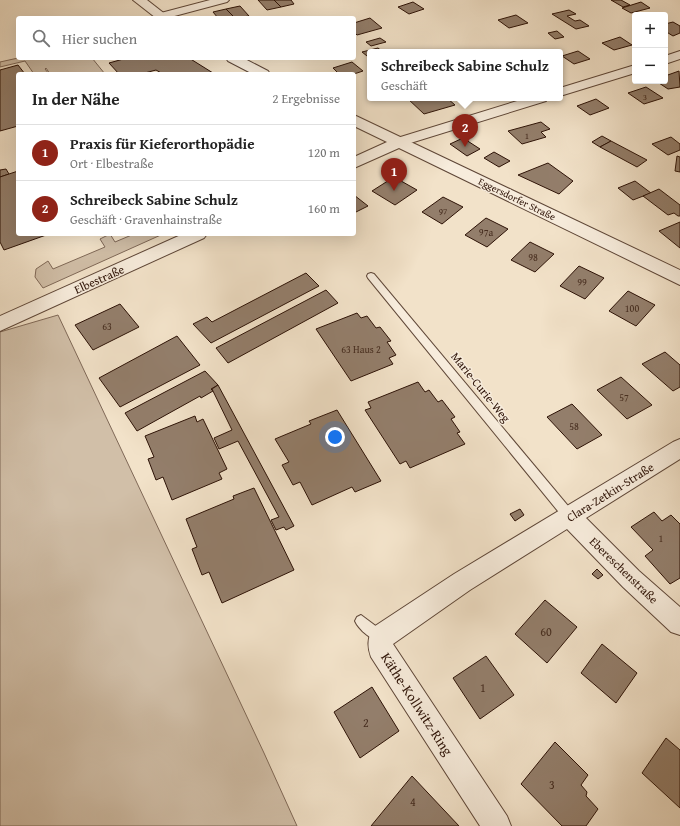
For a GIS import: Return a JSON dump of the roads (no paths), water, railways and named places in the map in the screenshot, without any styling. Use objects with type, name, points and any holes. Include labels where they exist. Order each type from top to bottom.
[{"type":"street","points":[[139,0],[162,16]]},
{"type":"street","points":[[167,16],[223,0]]},
{"type":"street","points":[[668,59],[680,55]]},
{"type":"street","points":[[237,60],[259,72]]},
{"type":"street","points":[[563,91],[632,70]]},
{"type":"street","points":[[356,162],[398,142],[531,101]]},
{"type":"street","name":"Eggersdorfer Straße","points":[[356,121],[680,278]]},
{"type":"street","name":"Elbestraße","points":[[0,324],[194,236]]},
{"type":"street","name":"Clara-Zetkin-Straße","points":[[539,534],[570,517],[680,448]]},
{"type":"street","name":"Ebereschenstraße","points":[[570,517],[631,579],[680,623]]},
{"type":"street","name":"Käthe-Kollwitz-Ring","points":[[496,826],[380,648],[381,637],[462,582],[539,534]]},
{"type":"lane","name":"Marie-Curie-Weg","points":[[371,276],[570,517]]},
{"type":"lane","points":[[361,621],[381,637]]},
{"type":"place","name":"Schreibeck Sabine Schulz","points":[[465,147]]},
{"type":"place","name":"Praxis für Kieferorthopädie","points":[[394,191]]}]
